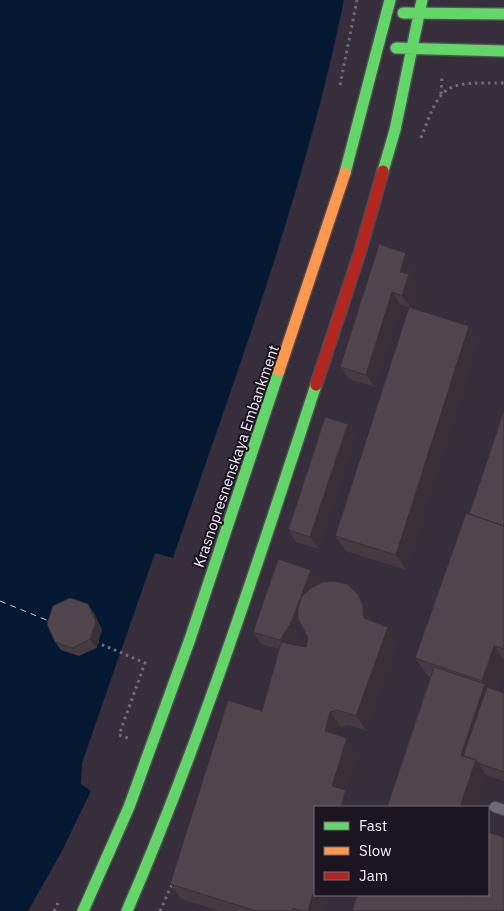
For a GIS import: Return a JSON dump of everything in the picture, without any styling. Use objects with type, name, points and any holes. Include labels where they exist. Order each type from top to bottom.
[{"type":"main road","name":"Krasnopresnenskaya Embankment","points":[[83,911],[129,807],[190,639],[328,228],[360,119],[390,0]]},
{"type":"main road","points":[[127,911],[166,821],[228,652],[360,252],[395,130],[422,0]]},
{"type":"main road","points":[[386,13],[504,14]]},
{"type":"main road","points":[[377,48],[504,51]]},
{"type":"path","points":[[339,92],[357,0]]},
{"type":"path","points":[[441,94],[442,77]]},
{"type":"path","points":[[470,83],[504,83]]},
{"type":"path","points":[[91,639],[145,663],[119,735],[131,739],[129,744]]},
{"type":"path","points":[[54,911],[62,896]]},
{"type":"water","points":[[0,0],[344,0],[310,142],[245,351],[173,558],[155,553],[82,763],[81,784],[91,791],[62,851],[28,911],[0,911]]},
{"type":"building","points":[[379,244],[406,253],[400,272],[409,274],[402,296],[392,292],[366,375],[340,367]]},
{"type":"building","points":[[409,307],[469,326],[396,555],[335,536]]},
{"type":"building","points":[[504,410],[504,526],[469,514]]},
{"type":"building","points":[[325,417],[348,424],[310,537],[288,530]]},
{"type":"building","points":[[466,513],[504,526],[504,649],[494,646],[482,681],[415,658]]},
{"type":"building","points":[[278,559],[311,570],[291,623],[280,640],[253,632]]},
{"type":"building","points":[[334,581],[347,584],[358,594],[363,605],[364,618],[388,627],[356,716],[337,710],[330,712],[325,731],[347,738],[332,786],[346,790],[341,806],[314,806],[314,890],[308,911],[293,908],[292,911],[256,911],[170,884],[228,700],[262,711],[281,642],[306,647],[308,638],[298,619],[298,608],[302,596],[311,588],[323,582]]},
{"type":"building","points":[[70,598],[88,604],[96,622],[90,639],[73,648],[55,642],[47,624],[53,606]]},
{"type":"building","points":[[434,667],[485,684],[461,755],[476,760],[460,806],[387,806]]},
{"type":"building","points":[[487,687],[504,693],[504,772],[463,756]]},
{"type":"building","points":[[489,832],[504,837],[504,911],[352,911],[357,896],[489,896]]},
{"type":"ferry route","points":[[0,601],[49,621]]},
{"type":"traffic: fast","points":[[345,173],[390,0]]},
{"type":"traffic: fast","points":[[383,171],[395,130],[422,0]]},
{"type":"traffic: fast","points":[[403,13],[504,14]]},
{"type":"traffic: fast","points":[[396,48],[504,51]]},
{"type":"traffic: fast","points":[[83,911],[129,807],[190,639],[279,371]]},
{"type":"traffic: fast","points":[[127,911],[180,782],[228,650],[316,385]]},
{"type":"traffic: slow","points":[[279,371],[345,173]]},
{"type":"traffic: jam","points":[[316,385],[360,252],[383,171]]}]
